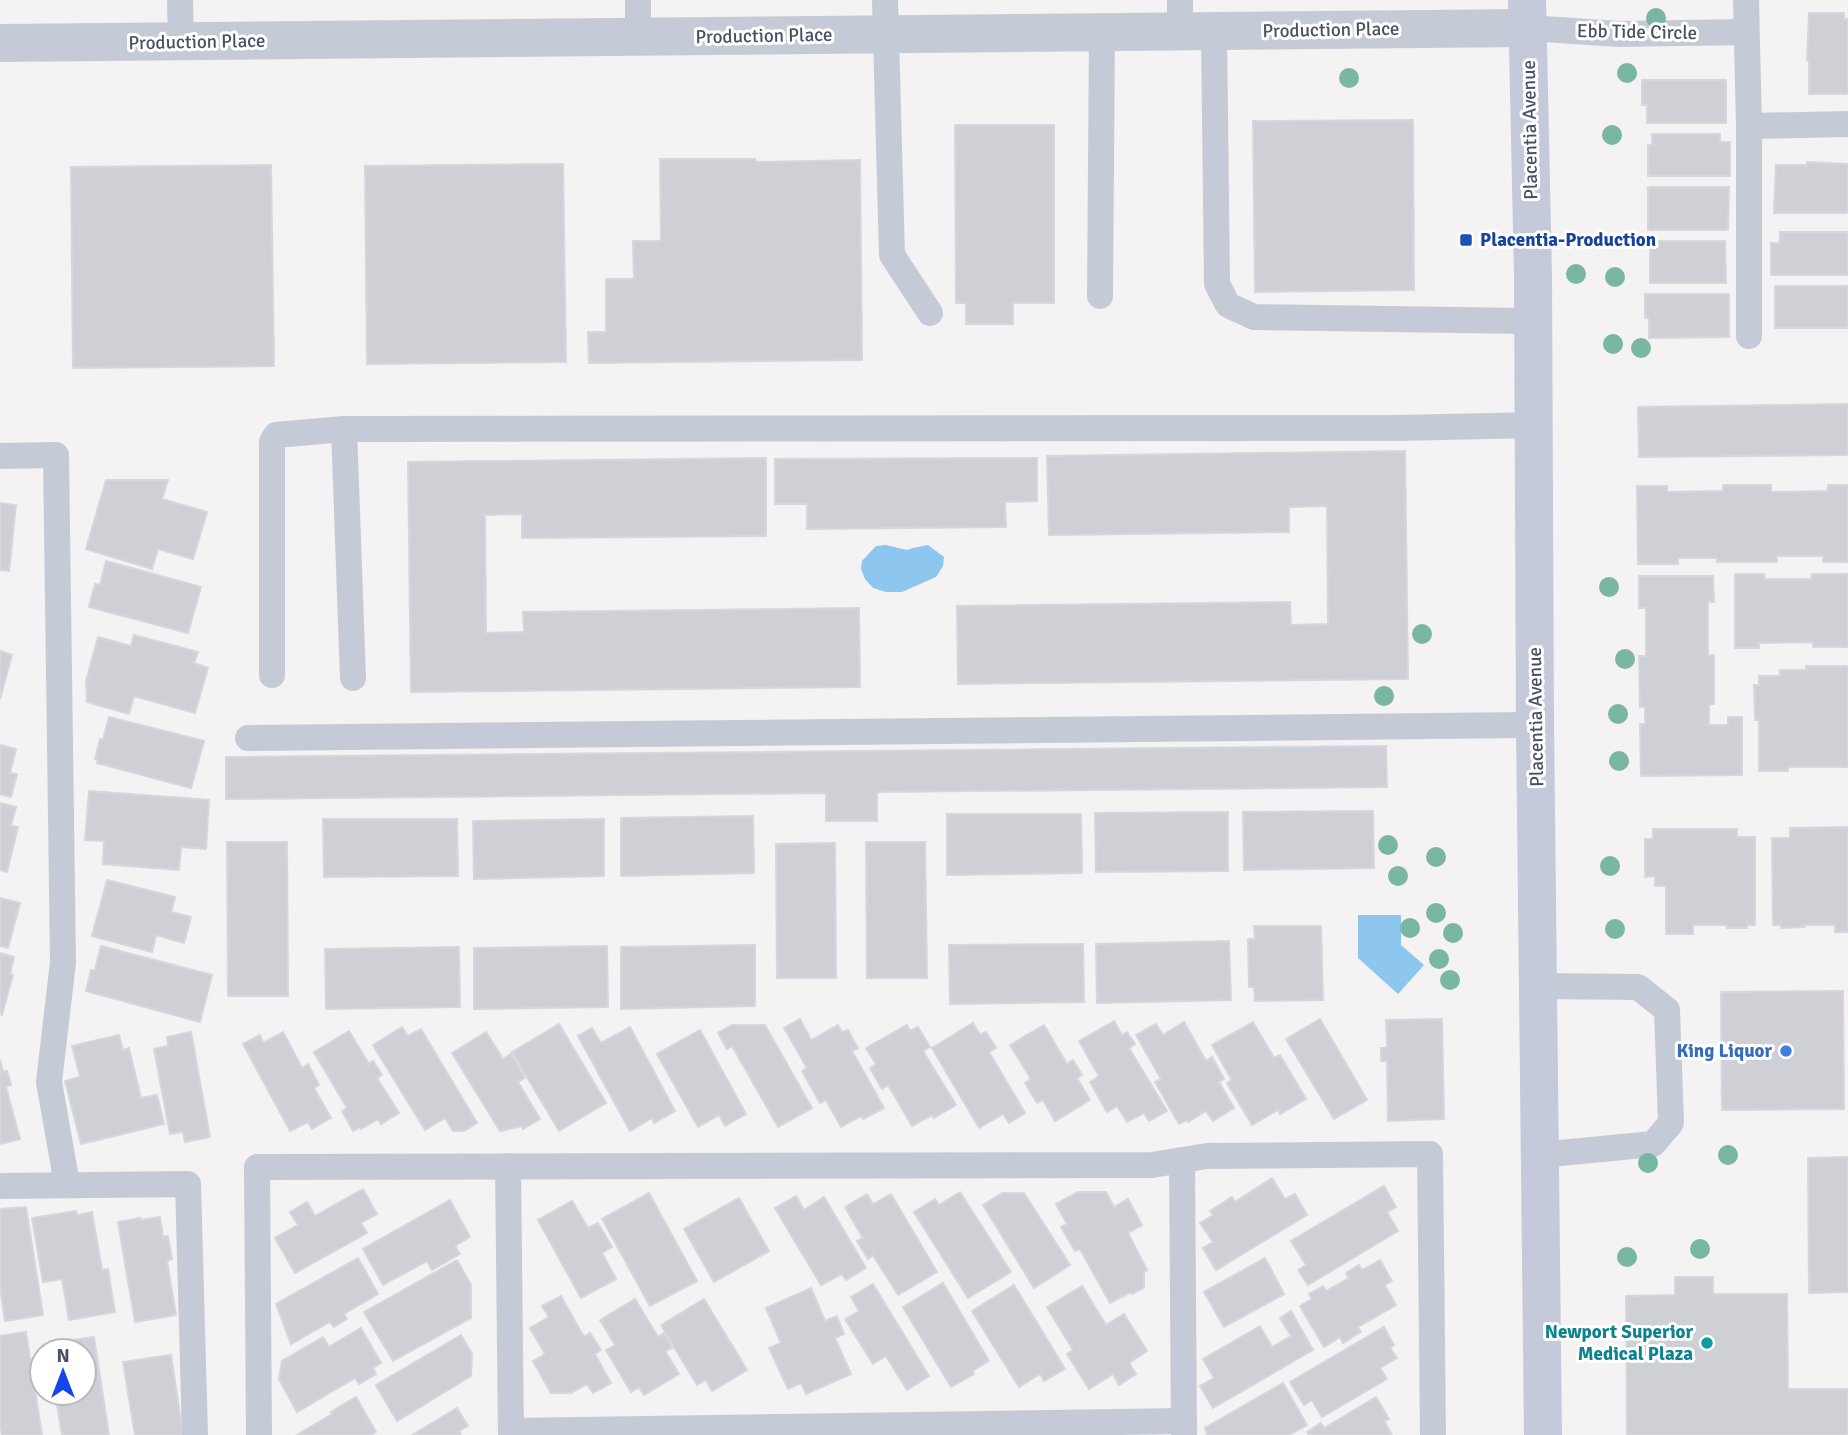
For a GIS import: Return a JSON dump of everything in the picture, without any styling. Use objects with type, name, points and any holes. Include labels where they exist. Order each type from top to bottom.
[{"type":"main road","name":"Placentia Avenue","points":[[1527,14],[1533,321],[1543,1435]]},
{"type":"street","name":"Production Place","points":[[0,43],[638,37],[885,17],[1102,32],[1191,21],[1527,14]]},
{"type":"lane","points":[[180,0],[181,42]]},
{"type":"lane","points":[[638,0],[638,37]]},
{"type":"lane","points":[[1746,0],[1749,336]]},
{"type":"lane","name":"Ebb Tide Circle","points":[[1527,14],[1619,34],[1746,32]]},
{"type":"lane","points":[[885,17],[892,255],[930,313]]},
{"type":"lane","points":[[1191,21],[1217,284],[1228,305],[1254,317],[1533,321]]},
{"type":"lane","points":[[1100,296],[1102,32]]},
{"type":"lane","points":[[1749,125],[1848,124]]},
{"type":"lane","points":[[272,676],[272,442],[276,435],[344,429],[1369,428],[1534,425]]},
{"type":"lane","points":[[344,429],[354,678]]},
{"type":"lane","points":[[0,456],[56,455],[63,962],[49,1082],[67,1184]]},
{"type":"lane","points":[[248,738],[1535,725]]},
{"type":"lane","points":[[1539,985],[1638,987],[1667,1010],[1671,1123],[1653,1144],[1540,1155]]},
{"type":"lane","points":[[259,1435],[257,1167],[1152,1165],[1207,1156],[1430,1154],[1433,1435]]},
{"type":"lane","points":[[508,1166],[511,1433],[1184,1428],[1182,1160]]},
{"type":"lane","points":[[0,1186],[188,1184],[195,1435]]},
{"type":"water","points":[[886,545],[907,550],[928,545],[944,557],[943,566],[936,577],[902,592],[886,592],[873,588],[865,579],[861,569],[862,561],[876,546]]},
{"type":"water","points":[[1358,915],[1401,915],[1401,945],[1424,965],[1398,994],[1358,958]]},
{"type":"building","points":[[1809,13],[1844,13],[1844,19],[1848,19],[1848,94],[1809,94]]},
{"type":"building","points":[[1642,80],[1726,80],[1726,123],[1647,123],[1647,105],[1642,105]]},
{"type":"building","points":[[1413,120],[1414,290],[1255,292],[1253,121]]},
{"type":"building","points":[[955,125],[1054,125],[1054,303],[1013,303],[1013,324],[966,324],[966,303],[956,303]]},
{"type":"building","points":[[1652,134],[1720,134],[1720,142],[1730,142],[1730,176],[1648,176],[1648,145],[1652,145]]},
{"type":"building","points":[[660,159],[755,159],[756,162],[860,160],[862,360],[589,363],[588,332],[606,332],[606,279],[634,279],[633,241],[661,241]]},
{"type":"building","points":[[1807,162],[1848,164],[1848,213],[1774,213],[1776,165],[1807,165]]},
{"type":"building","points":[[563,164],[566,362],[367,364],[365,166]]},
{"type":"building","points":[[271,165],[274,366],[73,368],[71,167]]},
{"type":"building","points":[[1648,187],[1729,187],[1728,230],[1648,230]]},
{"type":"building","points":[[1780,232],[1848,232],[1848,275],[1771,275],[1771,243],[1780,243]]},
{"type":"building","points":[[1650,241],[1725,241],[1726,283],[1650,283]]},
{"type":"building","points":[[1775,286],[1848,286],[1848,328],[1775,328]]},
{"type":"building","points":[[1645,294],[1729,294],[1729,337],[1649,338],[1649,318],[1645,318]]},
{"type":"building","points":[[1848,404],[1848,455],[1639,457],[1638,407]]},
{"type":"building","points":[[1405,451],[1408,679],[958,684],[957,606],[1290,602],[1291,625],[1328,624],[1327,506],[1289,507],[1289,532],[1049,535],[1047,456]]},
{"type":"building","points":[[766,458],[766,536],[522,538],[522,514],[485,515],[486,633],[524,632],[523,612],[859,608],[860,687],[411,692],[408,462]]},
{"type":"building","points":[[1037,458],[1037,501],[1005,502],[1006,527],[807,529],[807,504],[775,504],[775,459]]},
{"type":"building","points":[[106,480],[168,480],[162,499],[207,512],[193,559],[158,549],[152,569],[86,549]]},
{"type":"building","points":[[1723,485],[1771,485],[1771,492],[1828,491],[1828,485],[1848,485],[1848,562],[1823,562],[1823,556],[1777,556],[1777,562],[1717,562],[1717,558],[1678,558],[1678,564],[1638,564],[1637,486],[1667,486],[1667,492],[1723,491]]},
{"type":"building","points":[[0,503],[16,505],[9,571],[0,570]]},
{"type":"building","points":[[106,561],[201,587],[188,633],[89,607],[95,584],[100,585]]},
{"type":"building","points":[[1735,574],[1764,574],[1764,579],[1812,579],[1812,574],[1848,574],[1848,647],[1813,647],[1813,642],[1759,643],[1759,648],[1735,648]]},
{"type":"building","points":[[1639,576],[1713,576],[1714,602],[1708,602],[1708,655],[1714,655],[1714,704],[1709,704],[1709,725],[1728,725],[1728,717],[1742,717],[1742,775],[1641,776],[1640,724],[1645,724],[1645,707],[1640,707],[1639,656],[1646,656],[1646,608],[1639,608]]},
{"type":"building","points":[[134,635],[198,652],[194,663],[208,668],[195,713],[134,696],[129,714],[87,702],[86,681],[98,637],[131,646]]},
{"type":"building","points":[[0,651],[12,655],[0,699]]},
{"type":"building","points":[[1806,666],[1848,666],[1848,767],[1788,767],[1788,771],[1759,771],[1759,720],[1755,720],[1754,685],[1759,685],[1759,676],[1780,676],[1780,670],[1806,670]]},
{"type":"building","points":[[109,717],[204,741],[191,788],[97,763],[98,760],[95,759],[100,739],[103,740]]},
{"type":"building","points":[[0,745],[16,749],[10,773],[17,774],[11,797],[0,794]]},
{"type":"building","points":[[1386,746],[1387,787],[877,792],[877,821],[826,821],[826,793],[226,799],[226,757]]},
{"type":"building","points":[[89,791],[209,800],[206,849],[181,847],[179,870],[103,864],[104,841],[85,840]]},
{"type":"building","points":[[0,803],[16,807],[11,826],[18,827],[7,872],[0,870]]},
{"type":"building","points":[[1373,811],[1374,868],[1244,870],[1243,812]]},
{"type":"building","points":[[1228,812],[1228,871],[1096,872],[1095,813]]},
{"type":"building","points":[[947,814],[1081,814],[1082,873],[947,875]]},
{"type":"building","points":[[753,816],[754,873],[621,876],[621,818]]},
{"type":"building","points":[[323,819],[457,819],[458,876],[324,877]]},
{"type":"building","points":[[604,819],[604,876],[474,879],[473,821]]},
{"type":"building","points":[[1848,827],[1848,932],[1835,932],[1835,925],[1781,928],[1781,925],[1773,925],[1772,838],[1790,838],[1790,828]]},
{"type":"building","points":[[1653,829],[1737,829],[1737,837],[1755,837],[1755,925],[1747,925],[1747,928],[1727,928],[1727,925],[1693,925],[1693,934],[1666,934],[1666,886],[1655,886],[1655,876],[1645,877],[1645,839],[1653,839]]},
{"type":"building","points":[[227,842],[287,842],[288,996],[228,996]]},
{"type":"building","points":[[866,842],[925,842],[927,978],[867,978]]},
{"type":"building","points":[[835,843],[836,978],[777,978],[776,844]]},
{"type":"building","points":[[107,880],[175,897],[171,912],[191,917],[184,943],[156,935],[152,952],[92,936]]},
{"type":"building","points":[[0,898],[20,903],[8,948],[0,946]]},
{"type":"building","points":[[1254,926],[1321,926],[1323,1000],[1255,1001],[1254,987],[1249,987],[1248,939],[1255,939]]},
{"type":"building","points":[[1229,941],[1231,1000],[1097,1003],[1096,944]]},
{"type":"building","points":[[1083,944],[1084,1002],[950,1004],[949,945]]},
{"type":"building","points":[[755,945],[755,1006],[621,1009],[621,947]]},
{"type":"building","points":[[101,946],[212,975],[200,1022],[86,991]]},
{"type":"building","points":[[607,946],[608,1007],[474,1009],[474,948]]},
{"type":"building","points":[[459,947],[460,1007],[326,1009],[325,949]]},
{"type":"building","points":[[0,953],[14,957],[10,974],[13,975],[2,1015],[0,1014]]},
{"type":"building","points":[[1843,991],[1844,1109],[1722,1110],[1721,992]]},
{"type":"building","points":[[800,1019],[811,1040],[838,1025],[842,1032],[848,1030],[858,1048],[852,1051],[884,1108],[841,1127],[826,1100],[820,1103],[802,1071],[807,1068],[784,1028]]},
{"type":"building","points":[[1320,1019],[1367,1100],[1334,1119],[1286,1039]]},
{"type":"building","points":[[1442,1019],[1444,1119],[1388,1121],[1387,1061],[1381,1061],[1381,1048],[1387,1048],[1386,1020]]},
{"type":"building","points":[[1114,1021],[1122,1035],[1127,1032],[1135,1044],[1129,1048],[1167,1111],[1149,1121],[1144,1113],[1127,1122],[1117,1106],[1107,1112],[1090,1082],[1099,1076],[1079,1041]]},
{"type":"building","points":[[1184,1022],[1206,1061],[1212,1057],[1224,1079],[1219,1082],[1234,1108],[1213,1121],[1206,1111],[1188,1122],[1187,1120],[1179,1124],[1155,1082],[1161,1079],[1136,1035],[1156,1024],[1163,1035]]},
{"type":"building","points":[[1253,1022],[1274,1058],[1280,1055],[1306,1099],[1280,1114],[1278,1110],[1252,1125],[1227,1083],[1232,1080],[1212,1045]]},
{"type":"building","points":[[973,1023],[980,1035],[986,1032],[996,1048],[989,1052],[1025,1113],[1009,1123],[1003,1114],[979,1128],[932,1048]]},
{"type":"building","points":[[559,1024],[606,1103],[559,1131],[512,1052]]},
{"type":"building","points":[[732,1025],[765,1025],[812,1108],[778,1127],[732,1046],[727,1049],[718,1033]]},
{"type":"building","points":[[907,1025],[910,1031],[918,1027],[930,1047],[923,1051],[956,1105],[934,1118],[932,1115],[912,1126],[888,1085],[882,1089],[870,1068],[876,1064],[866,1048]]},
{"type":"building","points":[[1044,1025],[1067,1064],[1073,1060],[1082,1075],[1077,1078],[1090,1100],[1055,1121],[1043,1100],[1037,1103],[1025,1083],[1031,1079],[1010,1045]]},
{"type":"building","points":[[402,1027],[408,1036],[421,1029],[477,1123],[464,1131],[453,1131],[445,1118],[425,1130],[373,1045]]},
{"type":"building","points":[[630,1027],[675,1111],[654,1123],[652,1118],[630,1131],[578,1036],[592,1028],[601,1043]]},
{"type":"building","points":[[700,1030],[746,1114],[725,1126],[719,1115],[698,1127],[657,1054]]},
{"type":"building","points":[[349,1031],[369,1064],[373,1061],[382,1075],[377,1078],[399,1113],[381,1124],[378,1119],[353,1131],[342,1111],[347,1108],[314,1052]]},
{"type":"building","points":[[191,1032],[210,1137],[185,1142],[183,1132],[170,1134],[154,1049],[168,1046],[167,1037]]},
{"type":"building","points":[[283,1032],[302,1068],[308,1064],[319,1085],[314,1088],[331,1118],[312,1129],[308,1122],[290,1131],[243,1044],[260,1035],[263,1043]]},
{"type":"building","points":[[486,1032],[503,1059],[511,1054],[525,1078],[518,1082],[540,1119],[523,1129],[522,1126],[500,1131],[452,1053]]},
{"type":"building","points":[[119,1035],[123,1050],[129,1048],[141,1098],[157,1095],[164,1124],[81,1144],[65,1081],[80,1077],[72,1046]]},
{"type":"building","points":[[0,1060],[11,1085],[6,1087],[20,1139],[0,1144]]},
{"type":"building","points":[[1848,1157],[1848,1292],[1809,1293],[1808,1158]]},
{"type":"building","points":[[1272,1178],[1285,1199],[1295,1194],[1307,1215],[1216,1270],[1203,1248],[1213,1242],[1200,1223],[1213,1215],[1210,1211],[1232,1197],[1235,1202]]},
{"type":"building","points":[[1384,1186],[1396,1207],[1387,1212],[1398,1231],[1308,1285],[1298,1270],[1306,1265],[1291,1241]]},
{"type":"building","points":[[363,1189],[377,1214],[361,1223],[367,1233],[295,1273],[275,1238],[298,1225],[290,1212],[307,1202],[315,1216]]},
{"type":"building","points":[[960,1192],[1011,1272],[968,1298],[914,1212],[935,1199],[939,1205]]},
{"type":"building","points":[[1078,1192],[1106,1192],[1114,1207],[1128,1199],[1142,1225],[1128,1233],[1147,1270],[1144,1272],[1144,1288],[1110,1303],[1080,1249],[1075,1251],[1061,1227],[1067,1224],[1056,1204]]},
{"type":"building","points":[[649,1193],[697,1281],[650,1306],[602,1219]]},
{"type":"building","points":[[1002,1193],[1024,1193],[1070,1265],[1034,1288],[983,1205]]},
{"type":"building","points":[[867,1194],[873,1204],[891,1194],[937,1272],[898,1295],[873,1255],[868,1259],[857,1241],[863,1238],[845,1207]]},
{"type":"building","points":[[796,1196],[804,1210],[824,1197],[866,1268],[846,1280],[842,1274],[821,1285],[775,1208]]},
{"type":"building","points":[[739,1198],[769,1251],[714,1282],[684,1229]]},
{"type":"building","points":[[450,1200],[470,1237],[455,1246],[460,1254],[432,1270],[427,1261],[383,1285],[363,1249]]},
{"type":"building","points":[[572,1201],[588,1228],[598,1223],[612,1247],[602,1253],[616,1279],[581,1298],[538,1220]]},
{"type":"building","points":[[26,1207],[43,1315],[5,1321],[0,1287],[0,1209]]},
{"type":"building","points":[[76,1211],[77,1215],[92,1212],[102,1270],[108,1269],[115,1312],[69,1320],[62,1279],[43,1282],[32,1218]]},
{"type":"building","points":[[160,1217],[163,1237],[168,1236],[172,1259],[167,1261],[176,1315],[135,1322],[118,1222]]},
{"type":"building","points":[[358,1258],[378,1294],[344,1314],[347,1319],[334,1327],[330,1322],[291,1344],[276,1304]]},
{"type":"building","points":[[1265,1258],[1284,1294],[1224,1327],[1204,1292]]},
{"type":"building","points":[[457,1260],[471,1285],[471,1318],[393,1361],[364,1312]]},
{"type":"building","points":[[1380,1260],[1392,1281],[1385,1285],[1396,1305],[1358,1327],[1361,1332],[1343,1343],[1340,1337],[1324,1347],[1300,1306],[1312,1299],[1309,1294],[1323,1286],[1326,1291],[1349,1278],[1346,1273],[1359,1265],[1362,1270]]},
{"type":"building","name":"Newport Superior Medical Plaza","points":[[1675,1277],[1713,1277],[1713,1294],[1787,1294],[1788,1389],[1848,1389],[1848,1435],[1627,1435],[1626,1296],[1675,1295]]},
{"type":"building","points":[[943,1283],[989,1361],[972,1371],[974,1374],[951,1387],[903,1307]]},
{"type":"building","points":[[873,1284],[929,1376],[907,1390],[886,1356],[873,1364],[845,1319],[859,1311],[851,1297]]},
{"type":"building","points":[[1014,1285],[1065,1369],[1044,1381],[1040,1374],[1019,1387],[972,1311]]},
{"type":"building","points":[[1082,1286],[1106,1325],[1124,1314],[1147,1351],[1129,1363],[1136,1374],[1119,1385],[1113,1374],[1089,1389],[1067,1354],[1073,1350],[1047,1307]]},
{"type":"building","points":[[811,1288],[825,1321],[837,1316],[844,1334],[835,1338],[851,1374],[806,1394],[801,1383],[788,1389],[769,1348],[781,1343],[766,1308]]},
{"type":"building","points":[[561,1296],[584,1337],[590,1333],[601,1350],[595,1354],[611,1383],[593,1393],[587,1384],[571,1393],[551,1393],[533,1361],[545,1354],[530,1328],[549,1317],[542,1306]]},
{"type":"building","points":[[635,1299],[658,1337],[664,1333],[672,1348],[665,1351],[679,1374],[644,1395],[639,1387],[631,1392],[606,1350],[615,1345],[600,1320]]},
{"type":"building","points":[[704,1299],[747,1370],[712,1391],[706,1380],[697,1385],[661,1325]]},
{"type":"building","points":[[1291,1311],[1313,1350],[1213,1408],[1200,1386],[1214,1378],[1203,1359],[1260,1326],[1272,1347],[1291,1336],[1280,1318]]},
{"type":"building","points":[[1384,1327],[1394,1345],[1390,1348],[1397,1358],[1380,1368],[1387,1379],[1322,1417],[1312,1400],[1304,1405],[1290,1382]]},
{"type":"building","points":[[361,1328],[381,1363],[373,1368],[376,1374],[359,1384],[355,1378],[297,1412],[279,1379],[282,1361],[323,1337],[329,1347]]},
{"type":"building","points":[[26,1332],[28,1407],[38,1407],[42,1435],[2,1435],[0,1336]]},
{"type":"building","points":[[461,1335],[472,1354],[471,1376],[397,1421],[376,1385]]},
{"type":"building","points":[[171,1355],[183,1435],[135,1435],[123,1362]]},
{"type":"building","points":[[98,1363],[109,1435],[62,1435],[57,1407],[98,1407]]},
{"type":"building","points":[[1283,1383],[1307,1425],[1289,1435],[1207,1435],[1205,1428]]},
{"type":"building","points":[[356,1397],[376,1432],[371,1435],[297,1435],[332,1414],[331,1412]]},
{"type":"building","points":[[1376,1397],[1389,1419],[1384,1421],[1392,1435],[1309,1435],[1307,1432],[1321,1423],[1324,1428]]},
{"type":"building","points":[[457,1408],[468,1426],[459,1431],[461,1435],[412,1435]]},
{"type":"place","name":"Placentia-Production","points":[[1466,240]]},
{"type":"place","name":"King Liquor","points":[[1786,1051]]},
{"type":"place","name":"Newport Superior Medical Plaza","points":[[1707,1343]]}]
